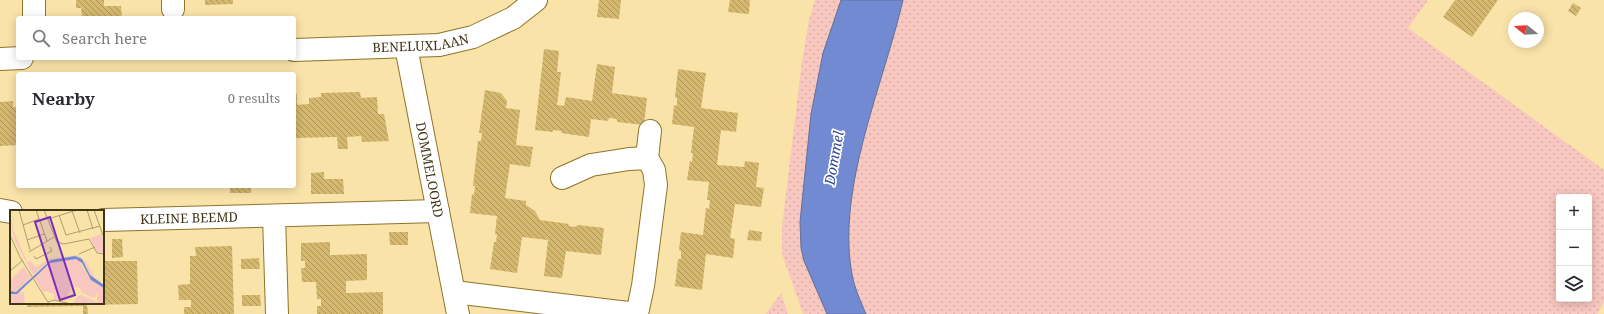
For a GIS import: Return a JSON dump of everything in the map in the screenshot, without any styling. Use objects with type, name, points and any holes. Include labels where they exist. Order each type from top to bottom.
[{"type":"street","points":[[34,0],[34,16]]},
{"type":"street","name":"BENELUXLAAN","points":[[296,50],[439,45],[473,37],[513,18],[536,0]]},
{"type":"street","name":"DOMMELOORD","points":[[406,47],[458,314]]},
{"type":"street","points":[[0,58],[16,58]]},
{"type":"street","points":[[454,292],[637,314],[643,286],[656,185],[654,170],[647,158],[650,131]]},
{"type":"street","points":[[562,178],[592,165],[629,159],[647,158]]},
{"type":"street","points":[[0,210],[10,212]]},
{"type":"street","name":"KLEINE BEEMD","points":[[104,220],[438,211]]},
{"type":"street","points":[[274,216],[277,314]]},
{"type":"shaded area","points":[[815,0],[841,0],[823,53],[804,261],[827,314],[803,314],[782,254],[782,226],[802,62],[809,20]]},
{"type":"shaded area","points":[[903,0],[1428,0],[1408,28],[1604,170],[1604,302],[1597,314],[866,314],[854,284],[849,241],[851,207],[856,172],[874,101]]},
{"type":"shaded area","points":[[781,293],[788,314],[766,314]]},
{"type":"water","name":"Dommel","points":[[841,0],[903,0],[864,136],[856,172],[851,207],[849,241],[852,274],[866,314],[827,314],[804,261],[801,248],[800,222],[811,114],[823,53]]},
{"type":"building","points":[[76,0],[104,0],[104,6],[121,6],[122,16],[82,16],[81,8],[76,8]]},
{"type":"building","points":[[205,0],[233,0],[233,4],[205,5]]},
{"type":"building","points":[[599,0],[621,0],[619,19],[597,17]]},
{"type":"building","points":[[730,0],[750,0],[749,14],[728,12]]},
{"type":"building","points":[[1455,0],[1498,0],[1472,37],[1443,17]]},
{"type":"building","points":[[1573,3],[1581,8],[1576,16],[1568,11]]},
{"type":"building","points":[[544,49],[559,51],[557,72],[561,72],[557,105],[564,106],[566,97],[592,101],[597,64],[615,67],[612,93],[647,98],[644,125],[617,122],[617,119],[609,118],[608,121],[591,119],[589,137],[561,133],[562,131],[553,130],[553,132],[535,130]]},
{"type":"building","points":[[678,69],[706,73],[701,108],[738,113],[736,132],[721,130],[717,165],[744,167],[745,161],[759,163],[756,187],[764,188],[761,207],[735,204],[730,238],[735,239],[733,258],[706,254],[702,290],[675,286],[678,259],[681,259],[681,251],[679,250],[681,232],[703,235],[706,208],[709,209],[710,200],[707,200],[709,182],[687,180],[690,161],[692,162],[693,153],[691,153],[694,127],[672,124],[674,105],[677,106],[677,98],[675,97]]},
{"type":"building","points":[[485,90],[501,93],[507,101],[506,108],[520,110],[516,145],[533,147],[530,167],[510,164],[505,198],[526,201],[526,205],[535,211],[540,220],[569,224],[568,226],[576,227],[577,225],[604,228],[601,255],[566,251],[562,278],[544,276],[548,240],[522,237],[517,273],[490,269],[494,242],[496,242],[497,234],[495,234],[497,216],[470,213],[472,194],[474,195],[475,186],[473,186],[478,141],[481,141],[482,133],[479,133]]},
{"type":"building","points":[[360,92],[361,98],[377,97],[378,114],[384,114],[389,141],[362,142],[361,136],[347,137],[348,149],[338,149],[337,137],[296,138],[296,94],[297,105],[309,104],[309,98],[321,97],[321,93]]},
{"type":"building","points":[[13,101],[13,107],[16,107],[16,145],[0,146],[0,102]]},
{"type":"building","points":[[324,172],[324,179],[343,179],[344,194],[311,194],[311,173]]},
{"type":"building","points":[[230,188],[251,188],[251,193],[230,193]]},
{"type":"building","points":[[749,230],[762,232],[761,241],[747,240]]},
{"type":"building","points":[[389,232],[408,232],[408,245],[390,245]]},
{"type":"building","points":[[112,239],[122,239],[123,257],[112,258]]},
{"type":"building","points":[[330,242],[330,255],[367,254],[367,280],[346,281],[346,293],[383,292],[383,314],[317,314],[317,306],[321,306],[321,299],[317,299],[316,282],[302,282],[301,268],[305,268],[305,261],[301,261],[301,243]]},
{"type":"building","points":[[232,246],[234,314],[184,314],[184,307],[191,307],[191,300],[179,300],[178,285],[190,284],[190,256],[196,256],[195,247]]},
{"type":"building","points":[[259,258],[260,269],[241,269],[241,259]]},
{"type":"building","points":[[104,261],[137,261],[138,304],[87,305],[88,314],[83,314],[83,306],[27,307],[27,304],[104,304]]},
{"type":"building","points":[[242,295],[260,295],[261,306],[242,306]]}]
